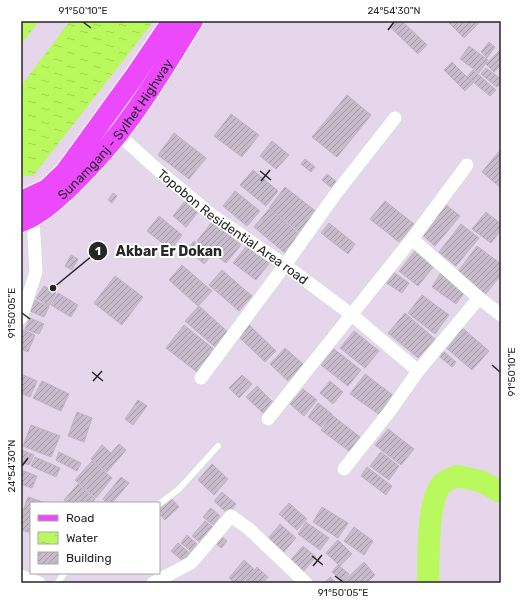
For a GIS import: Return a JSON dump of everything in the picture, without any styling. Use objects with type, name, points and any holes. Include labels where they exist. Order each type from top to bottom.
[{"type":"main road","name":"Sunamganj - Sylhet Highway","points":[[21,201],[47,189],[65,172],[134,77],[172,21]]},
{"type":"main road","name":"Sunamganj - Sylhet Highway","points":[[27,220],[57,199],[84,174],[118,134],[129,120],[193,21]]},
{"type":"street","points":[[201,378],[337,192],[395,118]]},
{"type":"street","name":"Topobon Residential Area road","points":[[118,134],[159,171],[212,215],[285,265],[352,315],[418,371]]},
{"type":"street","points":[[268,419],[412,239],[467,165]]},
{"type":"street","points":[[21,318],[36,272],[27,220]]},
{"type":"street","points":[[412,239],[479,298],[501,315]]},
{"type":"street","points":[[344,469],[390,411],[418,371],[479,298]]},
{"type":"street","points":[[153,583],[191,563],[232,516],[249,529],[306,583]]},
{"type":"street","points":[[21,576],[38,583]]},
{"type":"lane","points":[[160,503],[178,489],[218,446]]},
{"type":"lane","points":[[57,583],[64,574]]},
{"type":"water","points":[[21,21],[39,21],[21,45]]},
{"type":"water","points":[[70,21],[154,21],[33,176],[21,175],[21,86]]},
{"type":"building","points":[[396,21],[402,21],[427,45],[418,54],[390,27]]},
{"type":"building","points":[[451,21],[481,21],[464,38],[449,23]]},
{"type":"building","points":[[489,42],[495,47],[487,58],[481,52]]},
{"type":"building","points":[[469,46],[488,60],[479,73],[460,59]]},
{"type":"building","points":[[501,49],[501,65],[494,72],[486,64]]},
{"type":"building","points":[[452,62],[473,83],[465,91],[444,70]]},
{"type":"building","points":[[486,68],[501,79],[501,82],[497,87],[481,74]]},
{"type":"building","points":[[473,70],[496,90],[490,96],[467,77]]},
{"type":"building","points":[[347,95],[371,115],[337,157],[312,137]]},
{"type":"building","points":[[231,114],[259,135],[242,157],[214,136]]},
{"type":"building","points":[[174,133],[206,158],[189,179],[158,155]]},
{"type":"building","points":[[272,141],[289,155],[276,169],[260,156]]},
{"type":"building","points":[[501,149],[501,188],[482,172]]},
{"type":"building","points":[[305,159],[315,167],[311,172],[301,164]]},
{"type":"building","points":[[253,170],[278,191],[266,206],[240,185]]},
{"type":"building","points":[[327,174],[337,182],[332,188],[322,180]]},
{"type":"building","points":[[285,187],[318,213],[301,233],[269,208]]},
{"type":"building","points":[[235,191],[260,211],[247,226],[223,206]]},
{"type":"building","points":[[113,193],[117,196],[112,203],[108,200]]},
{"type":"building","points":[[185,201],[198,212],[186,227],[173,216]]},
{"type":"building","points":[[385,201],[414,224],[399,242],[370,219]]},
{"type":"building","points":[[445,204],[460,216],[435,246],[421,234]]},
{"type":"building","points":[[269,209],[301,235],[286,254],[254,227]]},
{"type":"building","points":[[486,212],[501,224],[501,230],[491,243],[472,229]]},
{"type":"building","points":[[159,216],[182,235],[171,250],[147,231]]},
{"type":"building","points":[[212,222],[241,245],[226,263],[197,241]]},
{"type":"building","points":[[329,223],[355,244],[348,254],[321,233]]},
{"type":"building","points":[[461,224],[479,238],[456,266],[439,252]]},
{"type":"building","points":[[194,241],[211,256],[204,264],[187,249]]},
{"type":"building","points":[[248,244],[271,261],[256,280],[233,263]]},
{"type":"building","points":[[477,246],[501,264],[501,275],[484,296],[456,274]]},
{"type":"building","points":[[415,251],[434,266],[418,286],[399,271]]},
{"type":"building","points":[[71,255],[78,259],[72,270],[65,266]]},
{"type":"building","points":[[182,265],[212,291],[198,306],[169,280]]},
{"type":"building","points":[[222,270],[252,296],[239,311],[209,285]]},
{"type":"building","points":[[392,271],[409,283],[402,293],[385,282]]},
{"type":"building","points":[[442,271],[467,289],[456,304],[432,287]]},
{"type":"building","points":[[115,276],[143,297],[122,325],[94,303]]},
{"type":"building","points":[[44,286],[56,293],[49,306],[36,298]]},
{"type":"building","points":[[58,293],[78,305],[71,317],[51,305]]},
{"type":"building","points":[[422,295],[449,315],[435,334],[408,313]]},
{"type":"building","points":[[35,300],[49,307],[44,317],[30,311]]},
{"type":"building","points":[[199,306],[228,332],[215,347],[185,321]]},
{"type":"building","points":[[405,313],[435,339],[418,358],[388,333]]},
{"type":"building","points":[[30,318],[44,324],[39,334],[25,329]]},
{"type":"building","points":[[248,324],[276,351],[265,362],[237,335]]},
{"type":"building","points":[[184,325],[215,350],[197,372],[166,348]]},
{"type":"building","points":[[460,326],[489,351],[472,370],[443,345]]},
{"type":"building","points":[[24,330],[35,335],[28,352],[21,349],[21,336]]},
{"type":"building","points":[[354,331],[379,351],[365,368],[340,348]]},
{"type":"building","points":[[285,348],[303,364],[288,381],[270,364]]},
{"type":"building","points":[[334,349],[361,370],[348,386],[321,365]]},
{"type":"building","points":[[443,351],[456,362],[452,367],[439,356]]},
{"type":"building","points":[[21,374],[37,381],[30,397],[21,393]]},
{"type":"building","points":[[365,374],[394,396],[380,415],[350,394]]},
{"type":"building","points":[[242,375],[252,384],[239,398],[229,388]]},
{"type":"building","points":[[42,381],[69,394],[61,411],[33,398]]},
{"type":"building","points":[[330,381],[343,392],[333,404],[320,393]]},
{"type":"building","points":[[257,386],[273,402],[263,413],[246,397]]},
{"type":"building","points":[[303,389],[317,400],[304,416],[290,404]]},
{"type":"building","points":[[138,400],[147,406],[133,425],[125,419]]},
{"type":"building","points":[[318,403],[332,414],[321,427],[308,417]]},
{"type":"building","points":[[77,412],[92,418],[84,442],[68,436]]},
{"type":"building","points":[[332,415],[360,437],[349,451],[321,430]]},
{"type":"building","points":[[31,425],[60,436],[51,457],[23,446]]},
{"type":"building","points":[[388,429],[414,449],[401,465],[375,445]]},
{"type":"building","points":[[119,444],[126,450],[107,472],[91,459],[102,445],[111,453]]},
{"type":"building","points":[[21,450],[34,455],[29,465],[21,462]]},
{"type":"building","points":[[59,452],[81,463],[77,471],[56,460]]},
{"type":"building","points":[[381,452],[399,466],[389,480],[370,466]]},
{"type":"building","points":[[35,457],[60,468],[56,477],[31,466]]},
{"type":"building","points":[[92,461],[112,478],[96,498],[75,480]]},
{"type":"building","points":[[212,464],[228,479],[214,495],[198,480]]},
{"type":"building","points":[[367,467],[392,486],[386,495],[361,476]]},
{"type":"building","points":[[21,470],[37,476],[32,488],[21,484]]},
{"type":"building","points":[[121,477],[129,483],[113,502],[106,502],[103,499]]},
{"type":"building","points":[[78,484],[95,499],[93,502],[67,502],[64,500]]},
{"type":"building","points":[[222,492],[236,504],[228,514],[214,501]]},
{"type":"building","points":[[28,497],[43,502],[30,502],[30,533],[21,530],[21,517]]},
{"type":"building","points":[[171,498],[179,507],[165,520],[160,514],[160,507]]},
{"type":"building","points":[[289,503],[307,519],[297,530],[279,514]]},
{"type":"building","points":[[322,507],[348,523],[338,538],[313,522]]},
{"type":"building","points":[[211,508],[220,516],[213,525],[203,517]]},
{"type":"building","points":[[205,521],[214,528],[201,543],[192,536]]},
{"type":"building","points":[[306,522],[329,538],[320,550],[298,534]]},
{"type":"building","points":[[280,524],[296,538],[282,554],[266,541]]},
{"type":"building","points":[[354,527],[373,541],[364,555],[344,541]]},
{"type":"building","points":[[217,533],[227,541],[221,548],[212,540]]},
{"type":"building","points":[[187,535],[198,545],[192,552],[181,543]]},
{"type":"building","points":[[338,540],[352,554],[340,566],[326,553]]},
{"type":"building","points":[[178,543],[193,556],[186,564],[171,551]]},
{"type":"building","points":[[303,546],[316,557],[302,573],[289,562]]},
{"type":"building","points":[[244,560],[254,569],[242,583],[235,583],[229,578]]},
{"type":"building","points":[[364,562],[375,575],[367,583],[343,582]]},
{"type":"building","points":[[338,565],[349,574],[343,581],[332,572]]},
{"type":"building","points":[[257,567],[268,577],[263,583],[250,583],[246,580]]},
{"type":"building","points":[[330,577],[337,583],[324,583]]},
{"type":"waterway","points":[[428,583],[431,515],[438,491],[443,483],[457,476],[480,481],[501,492]]},
{"type":"place","name":"Akbar Er Dokan","points":[[53,288]]}]
